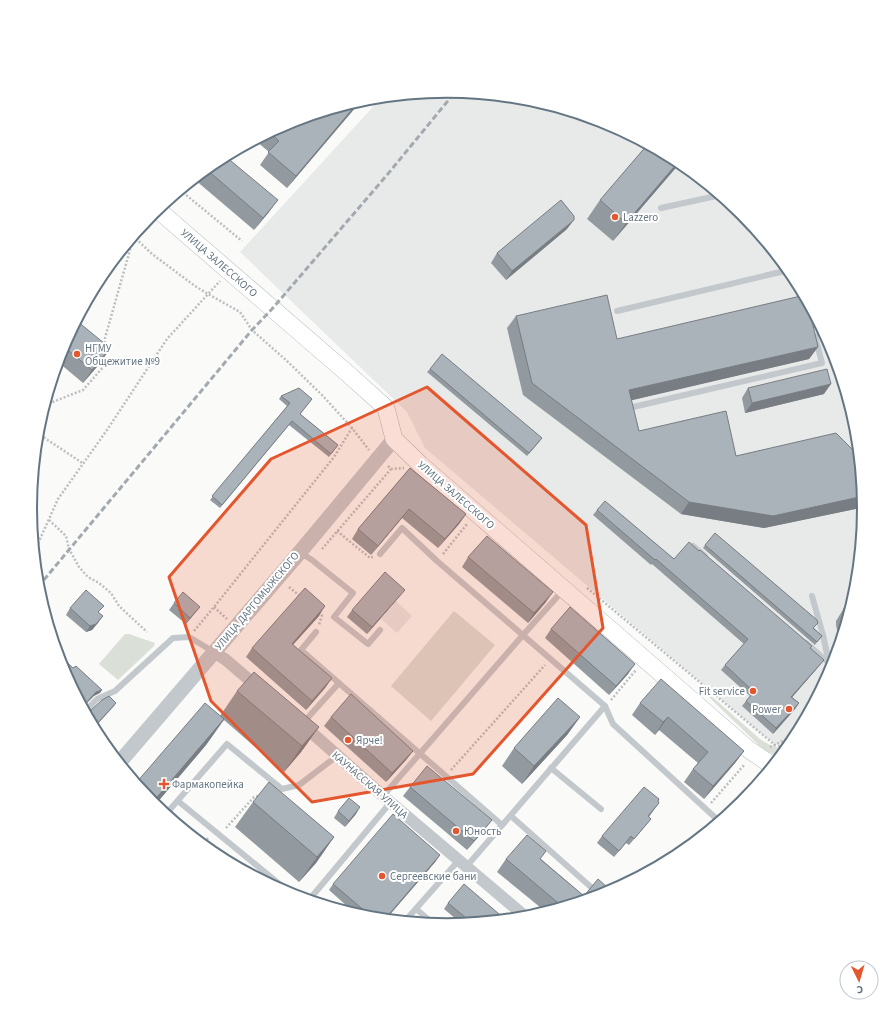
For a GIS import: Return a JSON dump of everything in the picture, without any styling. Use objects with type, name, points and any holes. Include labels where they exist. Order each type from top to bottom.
[{"type":"main road","name":"УЛИЦА ЗАЛЕССКОГО","points":[[160,215],[229,271],[386,408],[394,439],[421,465],[748,749],[769,763]]},
{"type":"street","name":"УЛИЦА ДАРГОМЫЖСКОГО","points":[[123,759],[300,552],[394,439]]},
{"type":"street","points":[[214,652],[226,660],[267,695]]},
{"type":"street","name":"КАУНАССКАЯ УЛИЦА","points":[[291,714],[386,800],[520,912]]},
{"type":"lane","points":[[661,208],[715,196]]},
{"type":"lane","points":[[617,311],[783,271]]},
{"type":"lane","points":[[633,407],[822,364],[813,329]]},
{"type":"lane","points":[[380,554],[402,528],[437,561],[605,706],[613,724],[716,818]]},
{"type":"lane","points":[[693,546],[711,561]]},
{"type":"lane","points":[[300,552],[353,593],[334,617],[368,644],[380,630]]},
{"type":"lane","points":[[812,596],[829,661]]},
{"type":"lane","points":[[312,896],[420,753],[557,597]]},
{"type":"lane","points":[[316,632],[301,650],[502,825]]},
{"type":"lane","points":[[89,707],[97,699],[115,691],[174,638],[188,637],[214,652]]},
{"type":"lane","points":[[799,638],[828,662]]},
{"type":"lane","points":[[302,724],[339,683]]},
{"type":"lane","points":[[409,917],[511,816],[605,706]]},
{"type":"lane","points":[[170,810],[227,744],[282,790],[299,785],[337,756]]},
{"type":"lane","points":[[551,768],[601,809]]},
{"type":"lane","points":[[178,801],[274,880]]},
{"type":"lane","points":[[511,816],[595,891]]},
{"type":"lane","points":[[416,909],[427,918]]},
{"type":"path","points":[[184,193],[242,241]]},
{"type":"path","points":[[51,402],[83,390],[105,365],[105,338],[130,248]]},
{"type":"path","points":[[39,542],[58,499],[84,464],[167,339],[229,271]]},
{"type":"path","points":[[188,637],[214,607],[334,457],[352,428]]},
{"type":"path","points":[[44,437],[84,464]]},
{"type":"path","points":[[49,520],[66,536],[69,549],[79,567],[88,577],[99,583],[111,593],[119,606],[147,632]]},
{"type":"path","points":[[437,561],[470,520]]},
{"type":"path","points":[[338,531],[370,558],[380,554]]},
{"type":"path","points":[[289,587],[306,601]]},
{"type":"path","points":[[586,587],[775,745],[781,746]]},
{"type":"path","points":[[316,610],[322,614],[316,632]]},
{"type":"path","points":[[447,776],[459,760],[550,658]]},
{"type":"path","points":[[605,706],[640,666]]},
{"type":"path","points":[[706,809],[754,754],[786,740]]},
{"type":"path","points":[[206,840],[219,835],[254,797],[282,790]]},
{"type":"highlighted area","points":[[427,387],[586,525],[603,628],[473,774],[312,802],[211,701],[169,577],[271,459]]},
{"type":"shaded area","points":[[421,98],[474,98],[501,101],[554,111],[579,119],[605,129],[653,152],[697,182],[718,199],[756,237],[773,258],[789,280],[816,326],[827,351],[844,402],[854,454],[858,508],[857,535],[850,588],[844,614],[827,665],[816,690],[783,745],[775,744],[762,734],[425,448],[407,412],[240,252],[376,104]]},
{"type":"shaded area","points":[[396,601],[412,616],[397,633],[381,619]]},
{"type":"shaded area","points":[[454,611],[495,645],[431,721],[391,686]]},
{"type":"shaded area","points":[[125,634],[155,643],[154,646],[118,680],[99,664]]},
{"type":"shaded area","points":[[708,693],[760,739],[770,745],[780,748],[775,755],[764,750],[706,694]]},
{"type":"building","points":[[353,108],[296,176],[268,152],[279,141],[274,136],[316,119]]},
{"type":"building","points":[[645,148],[675,166],[626,223],[600,200]]},
{"type":"building","points":[[230,160],[278,200],[263,218],[211,173]]},
{"type":"building","points":[[561,200],[574,216],[574,220],[512,271],[497,253]]},
{"type":"building","points":[[607,295],[617,339],[799,296],[811,318],[818,347],[629,390],[639,431],[726,411],[736,456],[836,433],[853,450],[858,497],[773,516],[689,502],[532,383],[516,316]]},
{"type":"building","points":[[80,324],[110,348],[92,370],[68,350]]},
{"type":"building","points":[[442,354],[542,438],[529,453],[430,369]]},
{"type":"building","points":[[827,369],[831,384],[752,403],[748,388]]},
{"type":"building","points":[[299,388],[312,399],[300,414],[338,445],[331,454],[292,421],[222,505],[212,496],[290,403],[281,396]]},
{"type":"building","points":[[410,468],[466,514],[445,539],[409,509],[378,546],[358,529]]},
{"type":"building","points":[[605,501],[674,559],[689,542],[812,646],[810,648],[824,660],[791,697],[799,703],[776,728],[746,701],[754,692],[725,665],[748,639],[597,510]]},
{"type":"building","points":[[715,533],[817,620],[818,623],[813,628],[822,636],[817,642],[705,545]]},
{"type":"building","points":[[487,536],[553,592],[534,613],[468,557]]},
{"type":"building","points":[[385,572],[405,590],[372,627],[352,610]]},
{"type":"building","points":[[305,588],[325,606],[292,644],[332,678],[312,701],[252,648]]},
{"type":"building","points":[[86,590],[104,606],[98,612],[103,616],[96,624],[90,626],[70,608]]},
{"type":"building","points":[[183,592],[200,607],[190,618],[174,603]]},
{"type":"building","points":[[570,607],[635,664],[616,686],[551,629]]},
{"type":"building","points":[[67,662],[73,668],[76,666],[102,690],[96,692],[86,703]]},
{"type":"building","points":[[254,672],[319,727],[302,746],[237,691]]},
{"type":"building","points":[[661,679],[744,751],[713,786],[693,769],[708,752],[668,717],[663,722],[640,703]]},
{"type":"building","points":[[351,694],[413,751],[392,773],[331,717]]},
{"type":"building","points":[[109,696],[116,703],[98,723],[91,710]]},
{"type":"building","points":[[558,698],[580,717],[534,766],[514,748]]},
{"type":"building","points":[[205,703],[224,719],[157,798],[139,779]]},
{"type":"building","points":[[427,766],[492,820],[474,841],[410,787]]},
{"type":"building","points":[[269,782],[334,837],[317,857],[253,802]]},
{"type":"building","points":[[644,787],[659,799],[659,803],[648,816],[651,819],[634,839],[631,836],[619,851],[602,836]]},
{"type":"building","points":[[349,798],[360,807],[349,821],[338,811]]},
{"type":"building","name":"Сергеевские бани","points":[[393,814],[440,855],[389,914],[364,910],[333,884]]},
{"type":"building","points":[[527,835],[546,851],[540,859],[583,895],[559,903],[506,859]]},
{"type":"building","points":[[598,879],[606,886],[585,895]]},
{"type":"building","points":[[464,884],[500,915],[466,918],[448,903]]},
{"type":"railway","points":[[44,580],[252,330],[272,309],[387,175],[450,98]]},
{"type":"place","name":"Lazzero","points":[[615,217]]},
{"type":"place","name":"НГМУ Общежитие №9","points":[[77,354]]},
{"type":"place","name":"Fit service","points":[[753,691]]},
{"type":"place","name":"Power","points":[[789,709]]},
{"type":"place","name":"Ярче!","points":[[348,740]]},
{"type":"place","name":"Фармакопейка","points":[[164,784]]},
{"type":"place","name":"Юность","points":[[456,831]]},
{"type":"place","name":"Сергеевские бани","points":[[382,876]]}]
